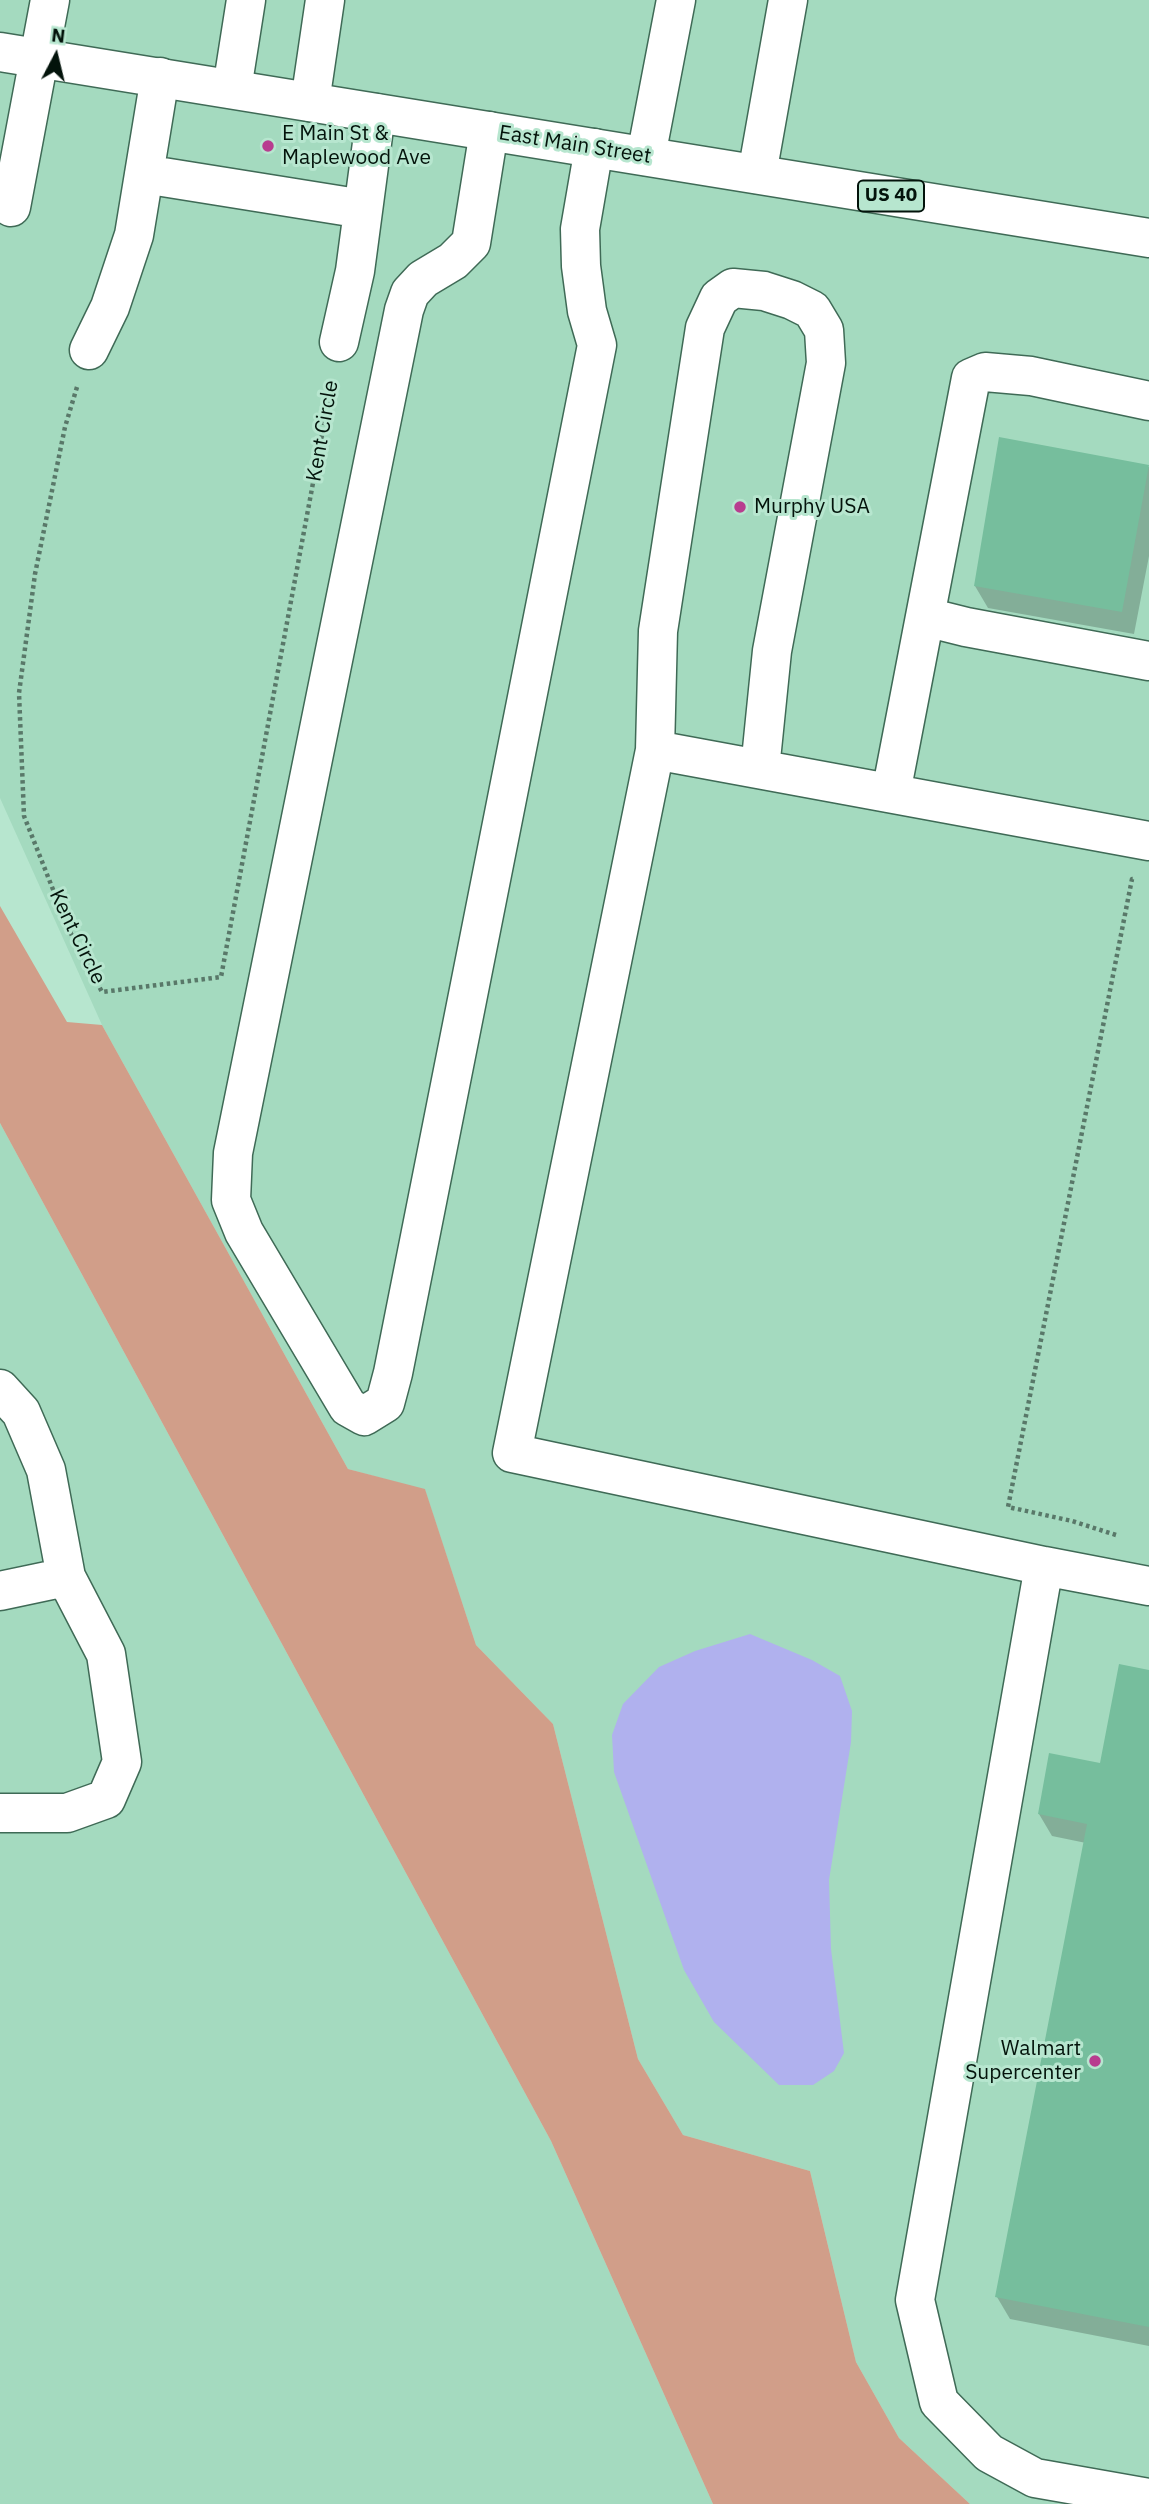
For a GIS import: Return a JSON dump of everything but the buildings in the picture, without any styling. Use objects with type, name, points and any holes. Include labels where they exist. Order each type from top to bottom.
[{"type":"main road","points":[[11,207],[50,0]]},
{"type":"main road","points":[[232,89],[246,0]]},
{"type":"main road","points":[[310,102],[325,0]]},
{"type":"main road","points":[[646,156],[676,0]]},
{"type":"main road","points":[[757,174],[788,0]]},
{"type":"main road","name":"East Main Street","points":[[0,52],[1149,238]]},
{"type":"main road","points":[[89,350],[110,307],[134,236],[160,77]]},
{"type":"main road","points":[[339,342],[355,271],[376,113]]},
{"type":"main road","points":[[489,131],[471,243],[453,261],[424,279],[410,293],[404,310],[233,1153],[231,1200],[244,1232],[348,1407],[363,1416],[385,1403],[393,1373],[597,345],[586,311],[580,229],[594,148]]},
{"type":"main road","points":[[144,174],[363,209]]},
{"type":"main road","points":[[760,769],[772,651],[826,363],[824,330],[812,310],[764,291],[733,288],[719,298],[705,328],[658,631],[655,750],[512,1453],[1141,1585]]},
{"type":"main road","points":[[891,793],[971,378],[985,372],[1031,376],[1149,401]]},
{"type":"main road","points":[[926,617],[1149,661]]},
{"type":"main road","points":[[655,750],[1149,841]]},
{"type":"main road","points":[[0,1390],[21,1412],[46,1470],[66,1577],[106,1654],[122,1762],[106,1799],[67,1813],[0,1813]]},
{"type":"main road","points":[[1044,1566],[915,2300],[939,2402],[989,2453],[1035,2478],[1149,2498]]},
{"type":"main road","points":[[0,1591],[66,1577]]},
{"type":"path","name":"Kent Circle","points":[[89,350],[62,440],[35,575],[19,693],[24,816],[69,930],[102,992],[220,977],[339,342]]},
{"type":"path","points":[[1140,880],[1132,879],[1009,1507],[1072,1521],[1139,1543],[1141,1585]]},
{"type":"shaded area","points":[[0,0],[1149,0],[1149,2504],[970,2504],[899,2438],[856,2362],[810,2171],[683,2135],[638,2059],[553,1724],[476,1645],[425,1490],[348,1469],[102,1025],[0,798]]},
{"type":"shaded area","points":[[0,906],[67,1022],[102,1025],[348,1469],[425,1489],[476,1645],[553,1724],[638,2059],[683,2135],[810,2171],[856,2362],[899,2438],[970,2504],[713,2504],[551,2141],[0,1123]]},
{"type":"shaded area","points":[[0,1123],[551,2141],[713,2504],[0,2504]]},
{"type":"water","points":[[750,1634],[812,1660],[840,1676],[852,1711],[851,1742],[829,1880],[831,1949],[844,2053],[834,2071],[813,2085],[779,2085],[714,2022],[684,1970],[614,1772],[612,1735],[623,1704],[659,1667],[695,1651]]},
{"type":"place","name":"E Main St & Maplewood Ave","points":[[268,146]]},
{"type":"place","name":"Murphy USA","points":[[740,507]]},
{"type":"place","name":"Walmart Supercenter","points":[[1095,2061]]}]
